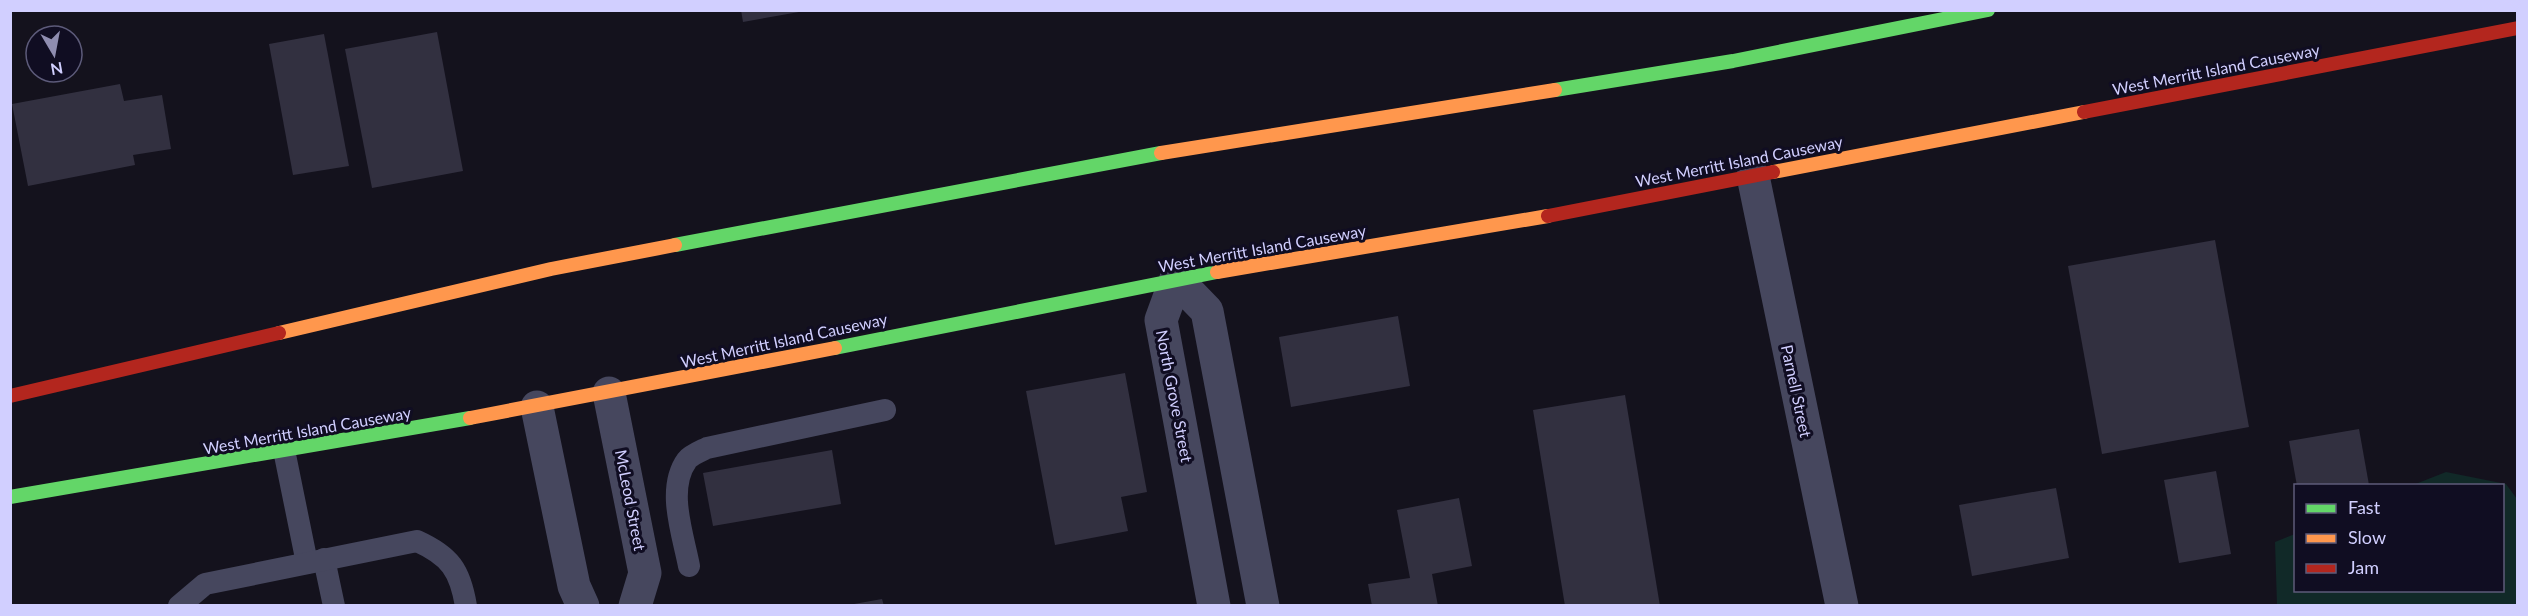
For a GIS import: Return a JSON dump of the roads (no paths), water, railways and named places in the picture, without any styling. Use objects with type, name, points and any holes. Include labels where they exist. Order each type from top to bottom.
[{"type":"main road","points":[[10,396],[562,267],[1157,154],[1733,61],[1988,10]]},
{"type":"main road","name":"West Merritt Island Causeway","points":[[10,497],[537,407],[1176,279],[1500,225],[2517,28]]},
{"type":"street","name":"Parnell Street","points":[[1753,176],[1842,606]]},
{"type":"street","points":[[1176,279],[1207,311],[1261,594],[1213,598]]},
{"type":"street","name":"North Grove Street","points":[[1176,279],[1161,320],[1213,598]]},
{"type":"street","name":"McLeod Street","points":[[609,393],[645,573],[635,606]]},
{"type":"street","points":[[537,407],[574,586],[583,606]]},
{"type":"lane","points":[[689,566],[678,508],[679,479],[688,458],[707,448],[885,410]]},
{"type":"lane","points":[[284,450],[315,561],[334,606]]},
{"type":"lane","points":[[179,606],[205,584],[417,541],[439,551],[455,570],[466,606]]}]
